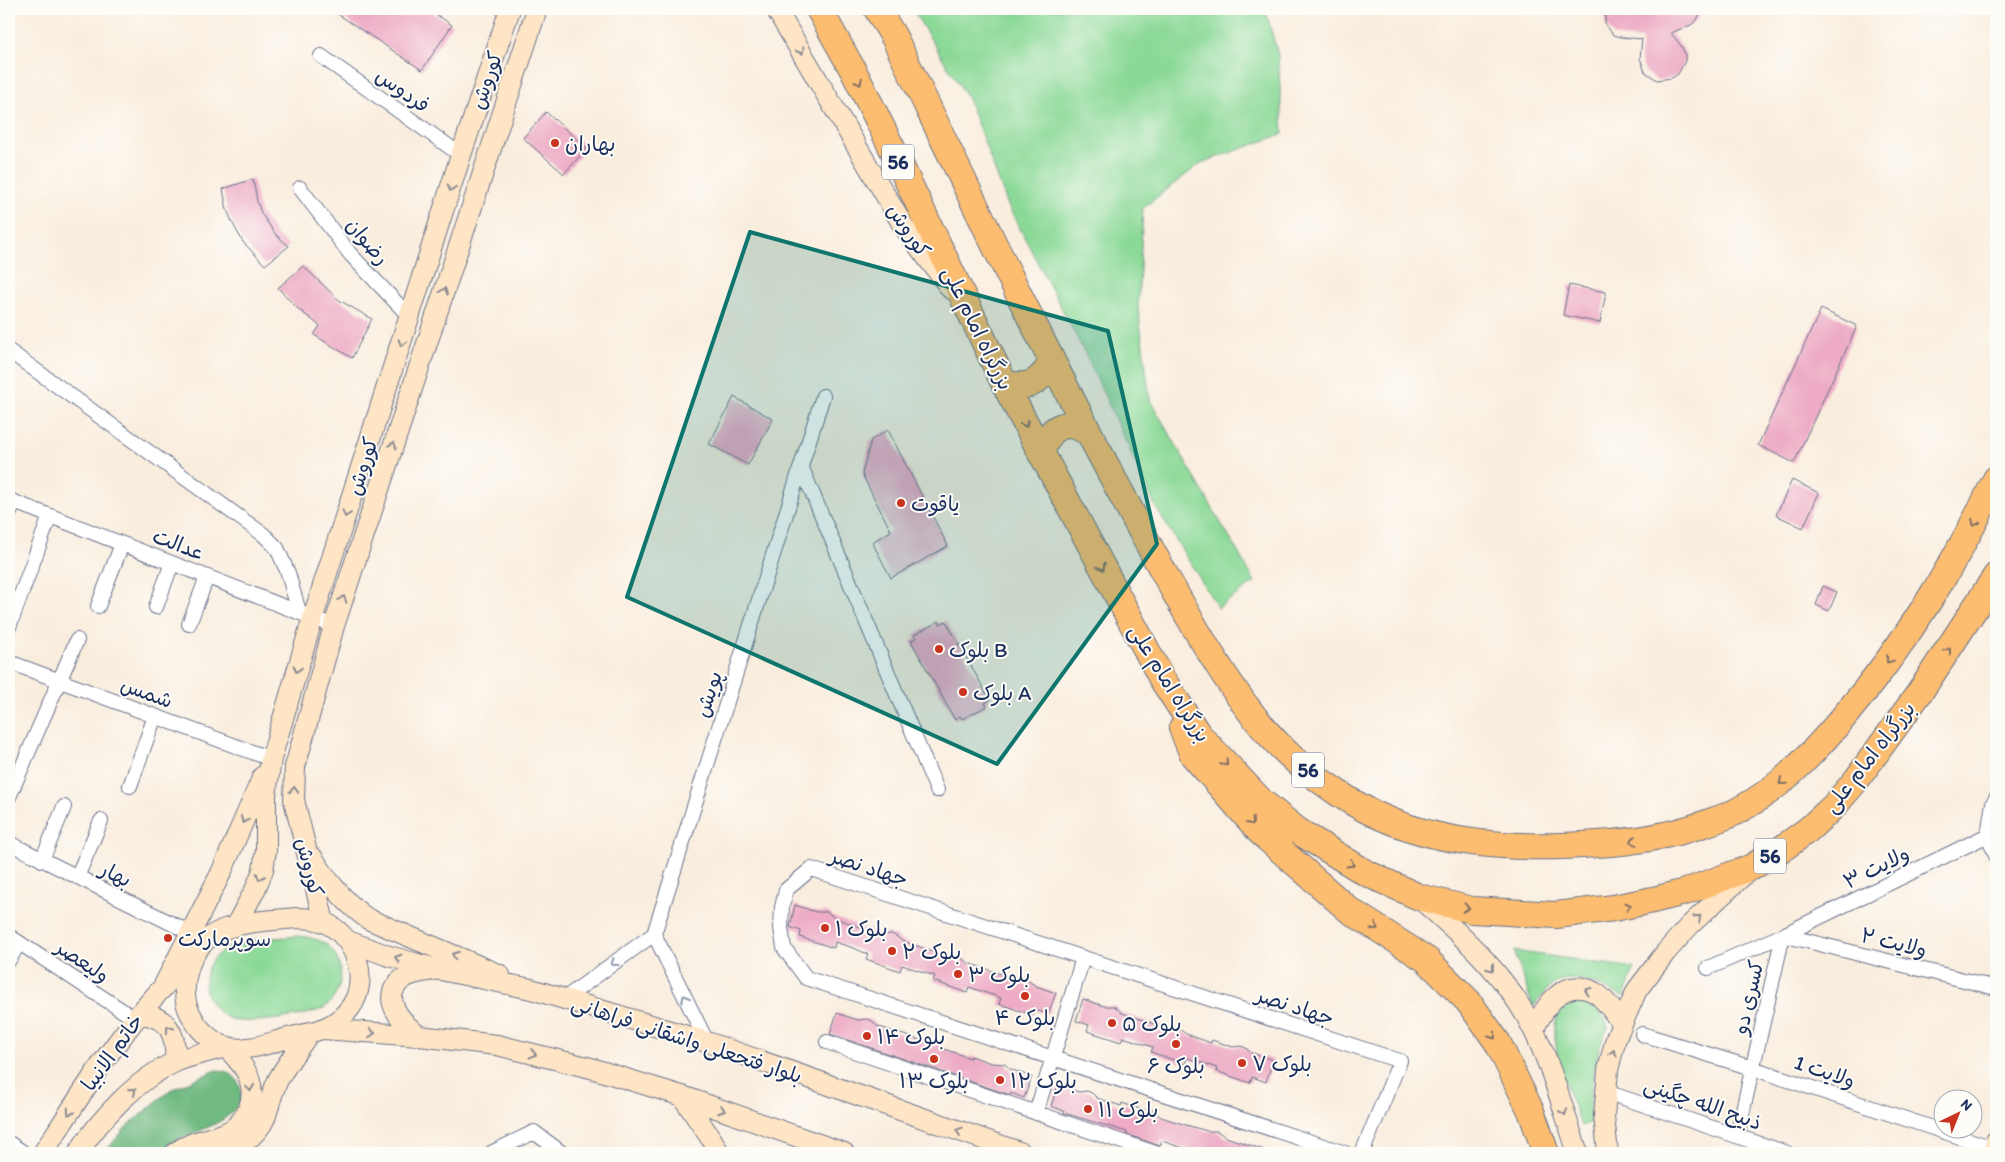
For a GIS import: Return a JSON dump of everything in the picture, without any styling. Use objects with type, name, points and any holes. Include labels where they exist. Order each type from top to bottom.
[{"type":"highway","name":"بزرگراه امام علی","points":[[819,9],[854,72],[1004,383],[1162,678],[1198,734],[1261,801],[1298,832],[1349,863],[1419,897],[1472,910],[1556,915],[1614,908],[1653,900],[1685,892],[1752,867],[1808,829],[1834,806],[1857,779],[1920,692],[1996,576]]},
{"type":"highway","name":"بزرگراه امام علی","points":[[878,9],[894,37],[1052,362],[1190,621],[1227,679],[1258,721],[1284,751],[1340,795],[1367,810],[1425,833],[1462,841],[1498,845],[1577,846],[1625,842],[1675,834],[1734,813],[1781,784],[1834,728],[1870,685],[1906,638],[1971,530],[1996,479]]},
{"type":"highway","points":[[1004,383],[1018,386],[1033,384],[1044,375],[1052,362]]},
{"type":"highway","points":[[1042,454],[1050,433],[1058,427],[1070,424],[1080,427],[1089,433]]},
{"type":"highway","points":[[1162,678],[1193,755],[1261,833],[1349,910],[1426,960],[1468,1001],[1498,1043],[1531,1111],[1546,1153]]},
{"type":"main road","name":"کوروش","points":[[236,925],[255,890],[263,870],[266,850],[266,795],[271,759],[306,615],[410,317],[461,155],[510,9]]},
{"type":"main road","name":"کوروش","points":[[324,922],[294,800],[295,767],[334,626],[537,9]]},
{"type":"main road","name":"کوروش","points":[[776,9],[904,227],[972,318]]},
{"type":"main road","points":[[162,989],[197,937],[221,873],[271,759]]},
{"type":"main road","points":[[302,838],[326,878],[349,906],[368,919],[531,989]]},
{"type":"main road","points":[[1608,1153],[1604,1116],[1608,1070],[1616,1038],[1636,990],[1690,925],[1752,867]]},
{"type":"main road","points":[[1419,897],[1455,929],[1482,957],[1513,996],[1534,1029],[1578,1153]]},
{"type":"main road","points":[[197,937],[236,925],[310,918],[324,922],[337,930],[348,941],[355,954],[359,969],[359,984],[355,998],[342,1016],[317,1031],[278,1079],[273,1089],[268,1110],[259,1128],[242,1144],[223,1153]]},
{"type":"main road","points":[[175,1153],[201,1139],[232,1129],[240,1123],[250,1107],[252,1097],[249,1078],[244,1069],[226,1047],[205,1034],[195,1024],[188,1011],[185,991],[191,959],[198,946],[197,937]]},
{"type":"main road","name":"بلوار فتحعلی واشقانی فراهانی","points":[[348,941],[389,956],[436,969],[531,989],[706,1042],[1022,1153]]},
{"type":"main road","name":"خاتم الانبیا","points":[[43,1153],[88,1083],[137,1017],[191,959]]},
{"type":"main road","points":[[418,1036],[407,1027],[394,1009],[392,1002],[393,992],[397,984],[405,978],[415,973],[436,969]]},
{"type":"main road","points":[[1534,1029],[1550,1002],[1562,991],[1577,987],[1594,992],[1607,1003],[1622,1024]]},
{"type":"main road","points":[[137,1017],[156,1017],[169,1027],[176,1042],[175,1062]]},
{"type":"main road","points":[[226,1047],[248,1048],[317,1031],[418,1036],[498,1045],[591,1068],[682,1096],[831,1152]]},
{"type":"main road","name":"خاتم الانبیا","points":[[78,1153],[101,1121],[143,1083],[175,1062],[226,1047]]},
{"type":"main road","points":[[682,1096],[719,1153]]},
{"type":"street","name":"فردوس","points":[[321,56],[461,155]]},
{"type":"street","name":"رضوان","points":[[300,188],[351,256],[410,317]]},
{"type":"street","points":[[9,351],[264,534],[277,548],[306,615]]},
{"type":"street","name":"پویش","points":[[654,934],[823,396]]},
{"type":"street","points":[[801,466],[937,790]]},
{"type":"street","name":"عدالت","points":[[12,501],[334,626]]},
{"type":"street","points":[[9,516],[12,501]]},
{"type":"street","points":[[9,627],[50,516]]},
{"type":"street","points":[[98,606],[122,544]]},
{"type":"street","points":[[156,606],[172,563]]},
{"type":"street","points":[[189,624],[206,577]]},
{"type":"street","points":[[9,797],[78,640]]},
{"type":"street","name":"شمس","points":[[9,662],[271,759]]},
{"type":"street","points":[[130,786],[155,716]]},
{"type":"street","points":[[1996,798],[1993,804],[1988,834],[1996,856]]},
{"type":"street","points":[[42,860],[64,807]]},
{"type":"street","points":[[77,877],[101,821]]},
{"type":"street","name":"ولایت ۳","points":[[1708,968],[1783,935],[1988,834]]},
{"type":"street","name":"بهار","points":[[9,843],[197,937]]},
{"type":"street","name":"جهاد نصر","points":[[1345,1153],[806,978],[784,948],[781,928],[782,907],[786,890],[812,869],[1400,1061],[1362,1153]]},
{"type":"street","points":[[564,999],[654,934],[706,1042]]},
{"type":"street","name":"ولایت ۲","points":[[1783,935],[1996,988]]},
{"type":"street","name":"کسری دو","points":[[1737,1136],[1783,935]]},
{"type":"street","points":[[9,960],[14,939]]},
{"type":"street","name":"ولیعصر","points":[[14,939],[137,1017]]},
{"type":"street","points":[[1036,1113],[1083,958]]},
{"type":"street","name":"ولایت 1","points":[[1642,1034],[1995,1148]]},
{"type":"street","points":[[827,1042],[1155,1153]]},
{"type":"street","name":"ذبیح الله چگینی","points":[[1606,1092],[1788,1153]]},
{"type":"street","points":[[491,1153],[534,1132],[562,1153]]},
{"type":"street","points":[[9,1143],[24,1153]]},
{"type":"highlighted area","points":[[750,232],[1108,331],[1157,544],[997,764],[627,597]]},
{"type":"green space","points":[[912,9],[1265,9],[1278,55],[1283,134],[1201,163],[1143,208],[1138,307],[1150,400],[1255,582],[1218,608],[1156,508],[1086,355],[1009,208],[968,99]]},
{"type":"green space","points":[[297,936],[323,942],[333,951],[337,958],[340,967],[339,985],[332,1001],[325,1007],[297,1016],[247,1021],[228,1018],[213,1006],[206,991],[205,978],[211,962],[220,953],[231,946],[243,942]]},
{"type":"green space","points":[[1514,951],[1634,968],[1624,997],[1586,981],[1566,980],[1548,989],[1533,1007]]},
{"type":"green space","points":[[1574,1000],[1587,1001],[1596,1006],[1603,1015],[1608,1027],[1599,1050],[1593,1074],[1590,1123],[1581,1126],[1560,1064],[1555,1030],[1557,1016],[1564,1005]]},
{"type":"green space","points":[[216,1070],[234,1076],[238,1082],[241,1094],[239,1104],[232,1113],[209,1127],[174,1141],[158,1153],[104,1153],[126,1127],[170,1090]]},
{"type":"building","points":[[330,9],[428,9],[452,25],[422,70]]},
{"type":"building","points":[[1605,9],[1702,9],[1697,20],[1691,25],[1671,33],[1685,54],[1685,61],[1678,74],[1672,78],[1657,80],[1645,72],[1640,58],[1642,39],[1613,35],[1605,23]]},
{"type":"building","name":"بهاران","points":[[546,112],[587,148],[564,174],[523,138]]},
{"type":"building","points":[[253,179],[261,213],[276,235],[289,246],[265,265],[243,242],[234,226],[227,210],[223,189]]},
{"type":"building","points":[[303,266],[339,300],[372,319],[352,358],[314,335],[320,326],[297,308],[278,288]]},
{"type":"building","points":[[1569,285],[1606,292],[1600,323],[1563,315]]},
{"type":"building","points":[[1821,309],[1857,326],[1794,463],[1758,445]]},
{"type":"building","points":[[734,397],[773,419],[748,465],[709,444]]},
{"type":"building","name":"یاقوت","points":[[888,430],[948,546],[891,578],[872,542],[891,531],[862,474],[871,440]]},
{"type":"building","points":[[1792,480],[1819,493],[1803,528],[1776,515]]},
{"type":"building","points":[[1823,586],[1837,592],[1829,611],[1816,605]]},
{"type":"building","points":[[939,621],[940,624],[946,621],[990,700],[985,703],[987,706],[962,719],[960,716],[955,720],[911,641],[916,638],[914,635]]},
{"type":"building","points":[[795,905],[816,912],[827,912],[835,918],[883,935],[891,934],[902,941],[950,957],[960,957],[968,963],[1016,979],[1026,979],[1036,986],[1056,993],[1048,1014],[1035,1010],[1033,1015],[999,1004],[1001,998],[969,987],[967,993],[933,981],[935,976],[902,965],[900,971],[866,959],[868,954],[835,942],[834,948],[800,937],[801,931],[790,927]]},
{"type":"building","points":[[1083,999],[1104,1006],[1114,1006],[1122,1013],[1167,1028],[1178,1028],[1186,1034],[1211,1043],[1212,1040],[1233,1047],[1241,1046],[1251,1053],[1273,1060],[1266,1082],[1252,1077],[1250,1083],[1216,1071],[1217,1068],[1187,1058],[1185,1064],[1151,1052],[1153,1047],[1123,1037],[1121,1042],[1087,1031],[1089,1025],[1076,1021]]},
{"type":"building","points":[[837,1013],[858,1020],[871,1020],[877,1026],[925,1042],[936,1042],[944,1049],[970,1058],[971,1056],[991,1063],[1005,1064],[1010,1069],[1032,1077],[1024,1098],[1011,1093],[1010,1095],[830,1034]]},
{"type":"building","points":[[1058,1085],[1079,1092],[1087,1091],[1097,1098],[1121,1106],[1122,1103],[1143,1110],[1153,1110],[1161,1117],[1207,1131],[1217,1131],[1226,1137],[1267,1151],[1266,1153],[1191,1153],[1192,1151],[1162,1141],[1160,1146],[1126,1134],[1127,1132],[1064,1113],[1064,1111],[1051,1106]]},
{"type":"place","name":"بهاران","points":[[555,143]]},
{"type":"place","name":"یاقوت","points":[[901,503]]},
{"type":"place","name":"بلوک B","points":[[939,649]]},
{"type":"place","name":"بلوک A","points":[[963,692]]},
{"type":"place","name":"بلوک ۱","points":[[825,928]]},
{"type":"place","name":"سوپرمارکت","points":[[168,938]]},
{"type":"place","name":"بلوک ۲","points":[[892,951]]},
{"type":"place","name":"بلوک ۳","points":[[958,974]]},
{"type":"place","name":"بلوک ۴","points":[[1025,996]]},
{"type":"place","name":"بلوک ۵","points":[[1112,1023]]},
{"type":"place","name":"بلوک ۱۴","points":[[867,1036]]},
{"type":"place","name":"بلوک ۶","points":[[1176,1044]]},
{"type":"place","name":"بلوک ۱۳","points":[[934,1059]]},
{"type":"place","name":"بلوک ۷","points":[[1242,1063]]},
{"type":"place","name":"بلوک ۱۲","points":[[1000,1080]]},
{"type":"place","name":"بلوک ۱۱","points":[[1088,1109]]}]
